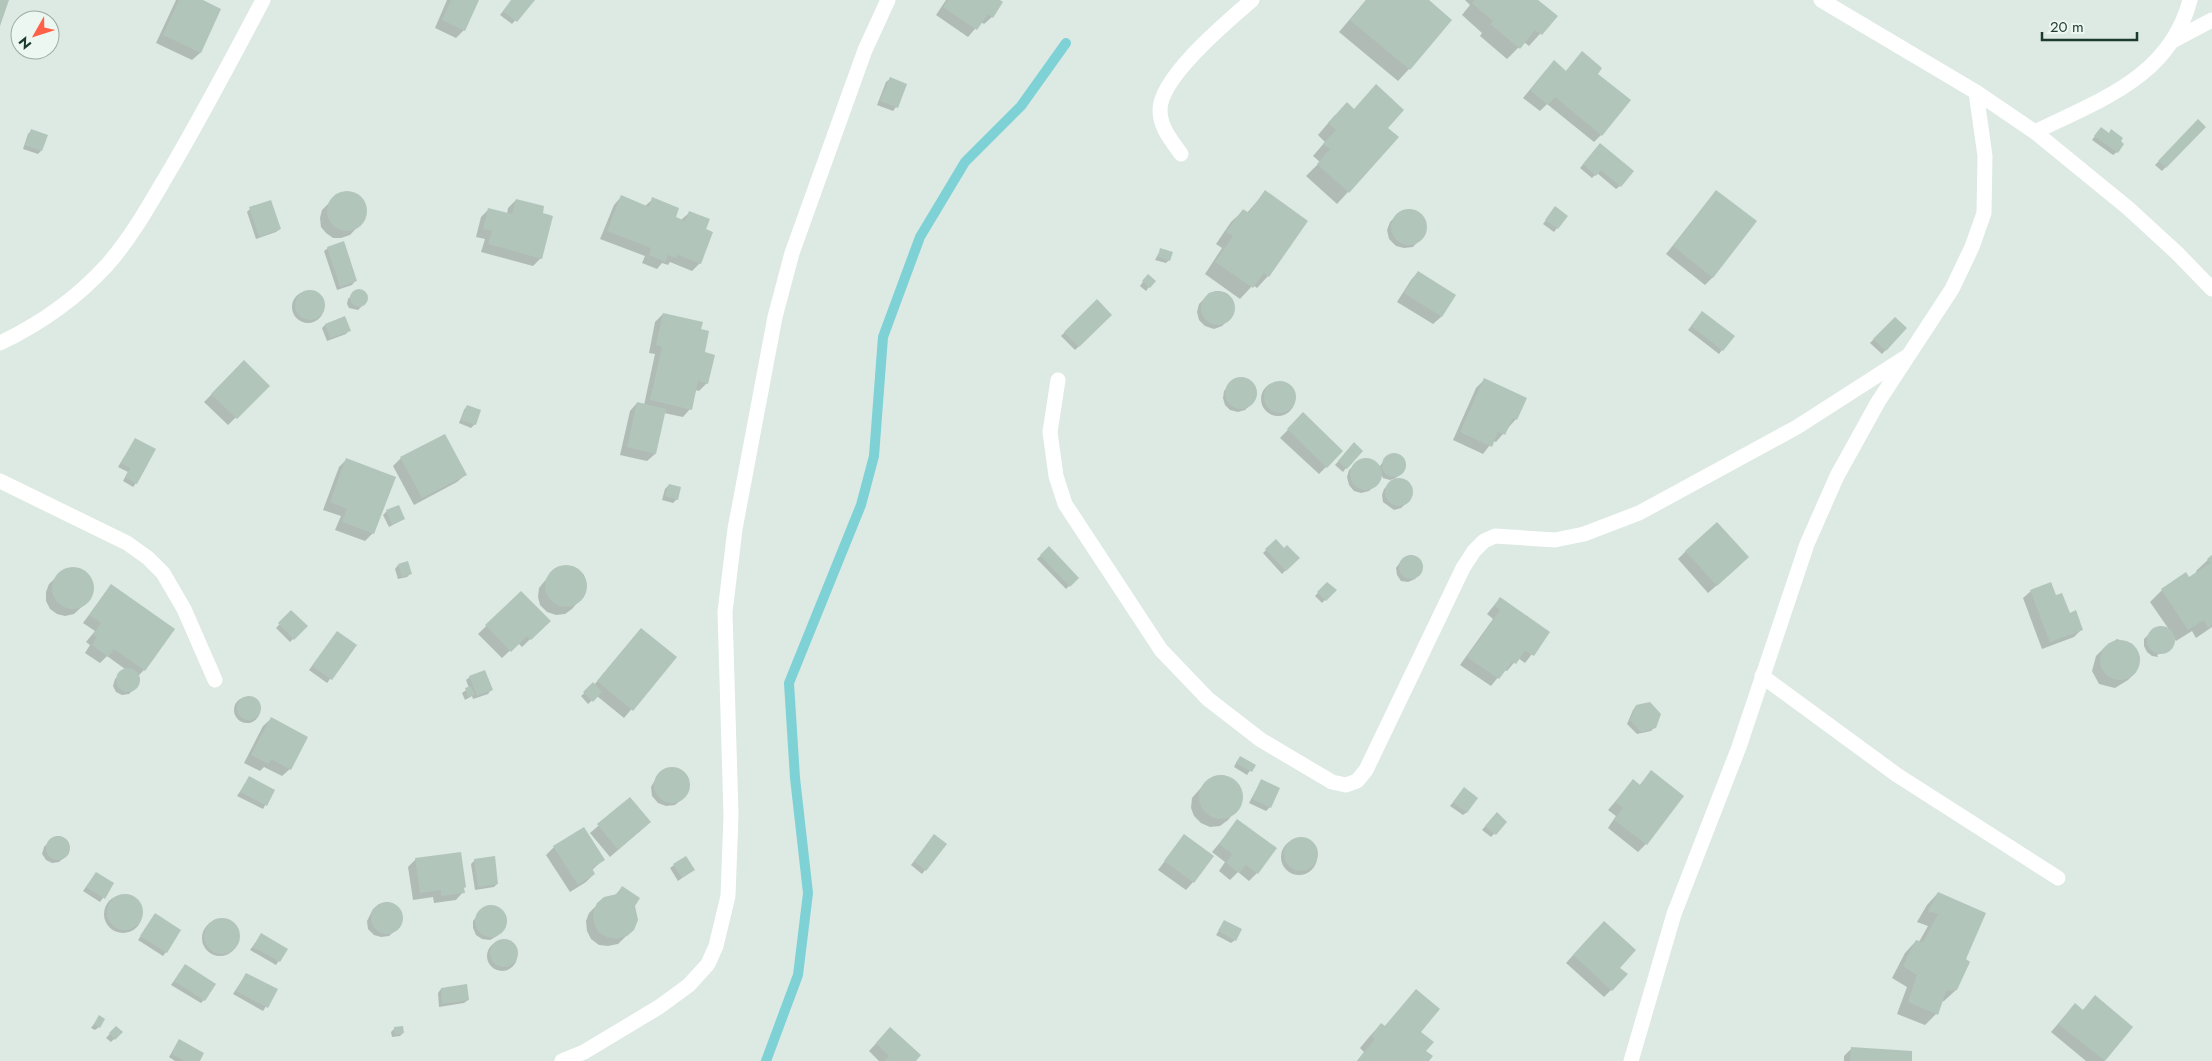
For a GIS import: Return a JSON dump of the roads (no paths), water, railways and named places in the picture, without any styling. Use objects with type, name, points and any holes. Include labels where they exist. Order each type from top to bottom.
[{"type":"street","points":[[0,343],[26,330],[73,297],[107,264],[148,208],[182,150],[263,0]]},
{"type":"street","points":[[562,1061],[584,1052],[659,1007],[690,985],[708,964],[716,946],[728,896],[731,815],[725,612],[737,520],[775,317],[792,253],[864,50],[888,0]]},
{"type":"street","points":[[1181,154],[1164,129],[1160,110],[1165,91],[1184,66],[1215,32],[1252,0]]},
{"type":"street","points":[[1821,0],[1976,92],[2035,132],[2128,208],[2212,288]]},
{"type":"street","points":[[2035,132],[2118,91],[2152,67],[2174,40],[2185,18],[2190,0]]},
{"type":"street","points":[[2174,40],[2212,20]]},
{"type":"street","points":[[1631,1061],[1674,914],[1739,747],[1808,544],[1837,476],[1878,402],[1952,289],[1972,247],[1984,213],[1986,179],[1985,156],[1976,92]]},
{"type":"street","points":[[1058,380],[1050,432],[1056,476],[1065,504],[1161,650],[1208,699],[1261,740],[1332,782],[1346,785],[1357,781],[1366,770],[1463,568],[1474,551],[1484,541],[1494,536],[1530,540],[1555,540],[1584,534],[1631,516],[1797,427],[1906,357]]},
{"type":"street","points":[[0,481],[127,543],[148,558],[163,573],[184,609],[215,680]]},
{"type":"street","points":[[1762,676],[1896,775],[2058,878]]},
{"type":"waterway","points":[[766,1061],[798,975],[808,893],[795,778],[789,683],[861,505],[874,456],[883,337],[920,237],[965,162],[1021,106],[1066,43]]}]
